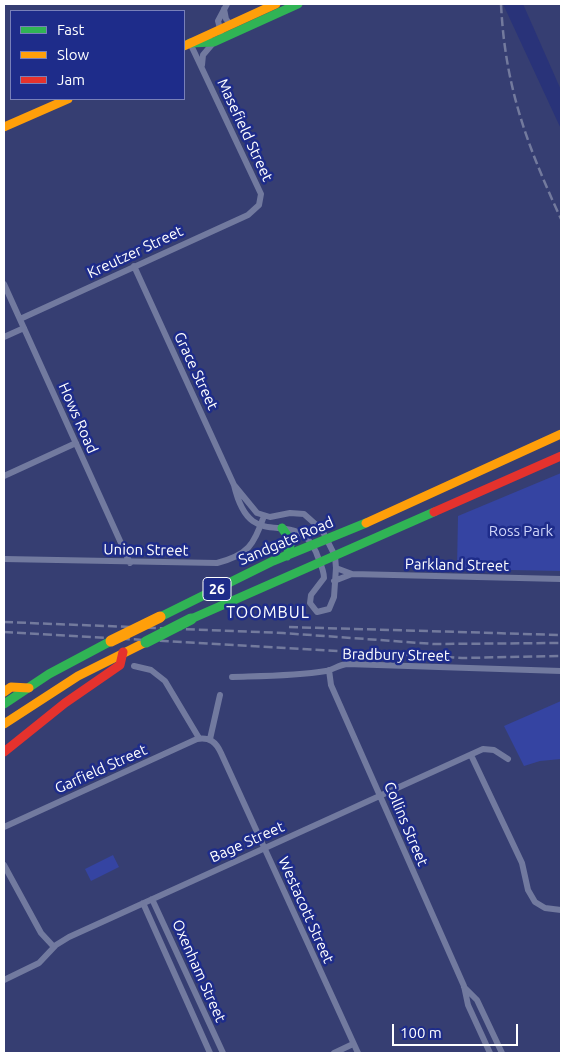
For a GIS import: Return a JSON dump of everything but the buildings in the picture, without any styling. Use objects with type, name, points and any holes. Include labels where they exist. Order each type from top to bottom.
[{"type":"main road","points":[[222,33],[276,4]]},
{"type":"main road","points":[[187,45],[298,4]]},
{"type":"main road","points":[[4,127],[66,100]]},
{"type":"main road","name":"Sandgate Road","points":[[4,704],[111,641],[160,617],[287,556],[328,540],[561,434]]},
{"type":"main road","name":"26","points":[[4,724],[78,676],[191,619],[256,588],[320,562],[335,562],[561,456]]},
{"type":"main road","points":[[282,528],[291,541],[287,556]]},
{"type":"main road","points":[[4,752],[65,703],[120,665],[123,652]]},
{"type":"main road","name":"Sandgate Road","points":[[4,692],[10,687],[29,688]]},
{"type":"street","name":"Masefield Street","points":[[202,66],[203,55],[222,33],[218,21],[226,6]]},
{"type":"street","points":[[222,33],[226,19],[226,6]]},
{"type":"street","name":"Masefield Street","points":[[187,45],[202,66],[261,194],[260,205]]},
{"type":"street","name":"Kreutzer Street","points":[[20,319],[248,215],[260,205]]},
{"type":"street","name":"Grace Street","points":[[134,266],[234,485],[242,511],[248,518],[261,526]]},
{"type":"street","name":"Hows Road","points":[[4,284],[130,563]]},
{"type":"street","points":[[4,337],[24,328]]},
{"type":"street","points":[[4,476],[76,443]]},
{"type":"street","name":"Grace Street","points":[[234,485],[250,507],[264,516]]},
{"type":"street","points":[[261,526],[300,532],[313,546],[324,578],[312,595],[310,603],[317,612],[326,611],[331,606],[335,562],[328,540],[318,524],[304,514],[290,513],[264,516]]},
{"type":"street","name":"Union Street","points":[[4,559],[204,564],[228,560],[249,549],[264,516]]},
{"type":"street","name":"Parkland Street","points":[[335,562],[352,574]]},
{"type":"street","name":"Parkland Street","points":[[334,581],[352,574],[561,579]]},
{"type":"street","name":"Bradbury Street","points":[[232,677],[329,670],[334,666],[347,664],[561,671]]},
{"type":"street","points":[[134,666],[152,670],[165,681],[199,738]]},
{"type":"street","name":"Collins Street","points":[[329,670],[328,675],[331,685],[464,986],[468,1005],[490,1053]]},
{"type":"street","points":[[210,739],[220,695]]},
{"type":"street","name":"Garfield Street","points":[[4,827],[199,738],[210,739]]},
{"type":"street","name":"Westacott Street","points":[[210,739],[219,749],[358,1053]]},
{"type":"street","name":"Bage Street","points":[[4,980],[39,963],[54,948],[69,937],[471,755],[489,749],[501,753],[508,759]]},
{"type":"street","points":[[471,755],[522,863],[528,890],[535,902],[545,908],[561,910]]},
{"type":"street","points":[[4,865],[41,934],[54,948]]},
{"type":"street","name":"Oxenham Street","points":[[152,899],[222,1053]]},
{"type":"street","name":"Oxenham Street","points":[[143,903],[210,1053]]},
{"type":"street","name":"Collins Street","points":[[464,986],[477,1000],[502,1053]]},
{"type":"street","points":[[334,1053],[354,1044]]},
{"type":"green space","name":"Ross Park","points":[[561,473],[561,571],[457,569],[458,516]]},
{"type":"green space","points":[[561,701],[561,759],[540,761],[524,766],[504,726]]},
{"type":"green space","points":[[113,855],[119,867],[91,881],[85,869]]},
{"type":"shaded area","points":[[503,4],[523,4],[561,90],[561,129]]},
{"type":"railway","points":[[501,4],[507,62],[520,115],[538,166],[561,219]]},
{"type":"railway","points":[[4,622],[283,633],[434,644],[561,643]]},
{"type":"railway","points":[[289,627],[561,635]]},
{"type":"railway","points":[[4,632],[462,658],[561,656]]},
{"type":"traffic: fast","points":[[190,43],[214,42],[298,4]]},
{"type":"traffic: fast","points":[[191,619],[434,512]]},
{"type":"traffic: fast","points":[[160,617],[273,561],[366,523]]},
{"type":"traffic: fast","points":[[282,528],[291,541],[287,556]]},
{"type":"traffic: fast","points":[[146,642],[191,619]]},
{"type":"traffic: fast","points":[[4,704],[49,674],[111,641]]},
{"type":"traffic: slow","points":[[185,46],[276,4]]},
{"type":"traffic: slow","points":[[4,127],[66,100]]},
{"type":"traffic: slow","points":[[366,523],[561,434]]},
{"type":"traffic: slow","points":[[111,641],[160,617]]},
{"type":"traffic: slow","points":[[4,724],[78,676],[146,642]]},
{"type":"traffic: slow","points":[[4,692],[11,687],[29,688]]},
{"type":"traffic: jam","points":[[434,512],[561,456]]},
{"type":"traffic: jam","points":[[4,752],[65,703],[120,665],[123,652]]},
{"type":"district","name":"TOOMBUL","points":[[268,613]]}]
